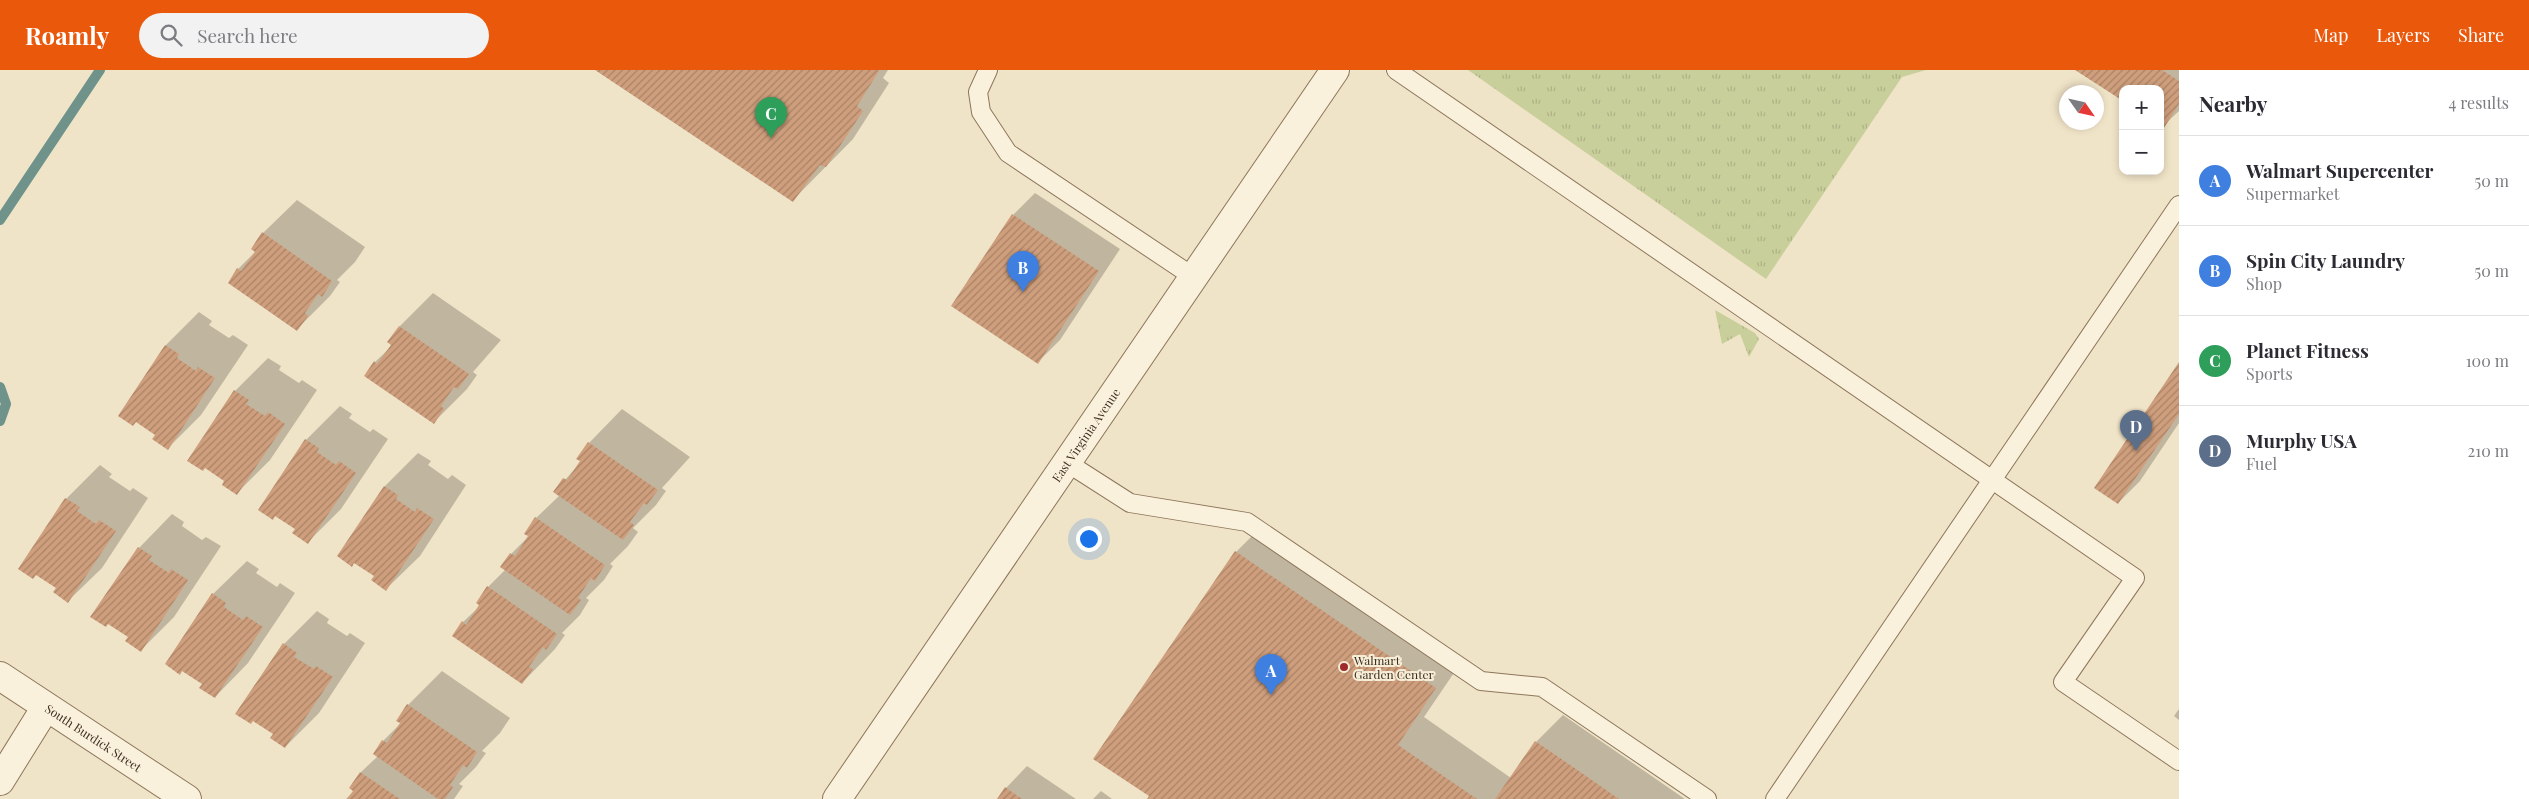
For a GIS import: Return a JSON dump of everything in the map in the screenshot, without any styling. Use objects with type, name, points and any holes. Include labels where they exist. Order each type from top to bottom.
[{"type":"street","name":"East Virginia Avenue","points":[[837,799],[1192,276],[1335,70]]},
{"type":"street","name":"South Burdick Street","points":[[0,676],[187,799]]},
{"type":"street","points":[[0,780],[46,707]]},
{"type":"lane","points":[[1396,70],[2135,578],[2064,682],[2179,761]]},
{"type":"lane","points":[[983,72],[978,92],[980,112],[1008,153],[1192,276]]},
{"type":"lane","points":[[1775,799],[2179,205]]},
{"type":"lane","points":[[1066,462],[1130,504],[1247,522],[1481,682],[1542,688],[1708,799]]},
{"type":"green space","points":[[1468,70],[1926,70],[1902,77],[1766,279]]},
{"type":"green space","points":[[1715,310],[1755,333],[1759,339],[1749,357],[1740,334],[1722,344]]},
{"type":"building","points":[[595,70],[879,71],[857,106],[863,111],[826,167],[820,165],[793,202]]},
{"type":"building","points":[[2075,70],[2162,70],[2179,81],[2179,104],[2164,128],[2164,85],[2119,85],[2119,98],[2104,89],[2104,85],[2098,85]]},
{"type":"building","points":[[1012,214],[1099,271],[1038,364],[951,306]]},
{"type":"building","points":[[262,232],[332,281],[322,297],[318,294],[305,313],[308,316],[297,331],[228,283],[237,268],[241,271],[255,252],[251,249]]},
{"type":"building","points":[[399,326],[469,374],[458,389],[454,387],[441,406],[444,409],[434,424],[364,376],[374,361],[377,364],[391,345],[387,342]]},
{"type":"building","points":[[165,345],[179,354],[177,358],[196,371],[198,367],[215,378],[168,450],[152,439],[155,435],[136,422],[133,426],[118,416]]},
{"type":"building","points":[[2179,362],[2179,414],[2118,504],[2094,488]]},
{"type":"building","points":[[234,390],[249,400],[246,404],[265,416],[268,412],[285,424],[237,495],[222,485],[224,481],[205,468],[203,471],[187,461]]},
{"type":"building","points":[[305,439],[319,448],[317,452],[336,465],[339,461],[356,473],[308,544],[292,533],[295,529],[275,516],[273,520],[258,510]]},
{"type":"building","points":[[588,442],[658,490],[647,505],[644,503],[630,522],[634,525],[623,540],[553,492],[563,478],[567,480],[580,461],[576,459]]},
{"type":"building","points":[[384,486],[398,495],[396,499],[415,512],[417,508],[434,519],[386,591],[371,580],[374,576],[354,563],[352,567],[337,556]]},
{"type":"building","points":[[65,498],[80,507],[77,511],[96,524],[99,520],[116,531],[68,603],[53,592],[56,588],[36,575],[33,579],[18,569]]},
{"type":"building","points":[[535,517],[605,565],[595,581],[591,578],[578,598],[581,600],[570,615],[500,567],[510,553],[515,556],[528,536],[524,534]]},
{"type":"building","points":[[138,547],[152,556],[149,560],[169,573],[171,569],[188,580],[141,652],[125,641],[128,637],[108,624],[106,627],[90,617]]},
{"type":"building","points":[[1235,551],[1436,688],[1398,745],[1477,799],[1147,799],[1149,796],[1093,759]]},
{"type":"building","points":[[487,586],[557,634],[546,650],[543,647],[529,667],[533,669],[522,684],[452,636],[462,621],[466,625],[479,605],[476,603]]},
{"type":"building","points":[[212,593],[226,603],[224,607],[243,620],[246,616],[263,627],[215,698],[199,688],[202,684],[182,671],[180,675],[165,664]]},
{"type":"building","points":[[283,643],[297,653],[294,657],[314,669],[316,666],[333,677],[285,748],[270,738],[273,734],[253,721],[251,724],[235,714]]},
{"type":"building","points":[[407,704],[477,752],[467,768],[463,765],[450,785],[453,787],[445,799],[438,799],[373,754],[382,740],[387,743],[400,723],[396,721]]},
{"type":"building","points":[[1535,741],[1576,769],[1619,799],[1495,799]]},
{"type":"building","points":[[360,772],[400,799],[347,799],[353,791],[349,788]]},
{"type":"building","points":[[1005,787],[1022,799],[997,799]]},
{"type":"waterway","points":[[0,220],[100,70]]},
{"type":"waterway","points":[[0,387],[6,404],[0,421]]},
{"type":"place","name":"Planet Fitness","points":[[771,138]]},
{"type":"place","name":"Spin City Laundry","points":[[1023,292]]},
{"type":"place","name":"Murphy USA","points":[[2136,451]]},
{"type":"place","name":"Walmart Garden Center","points":[[1344,667]]},
{"type":"place","name":"Walmart Supercenter","points":[[1271,695]]}]
